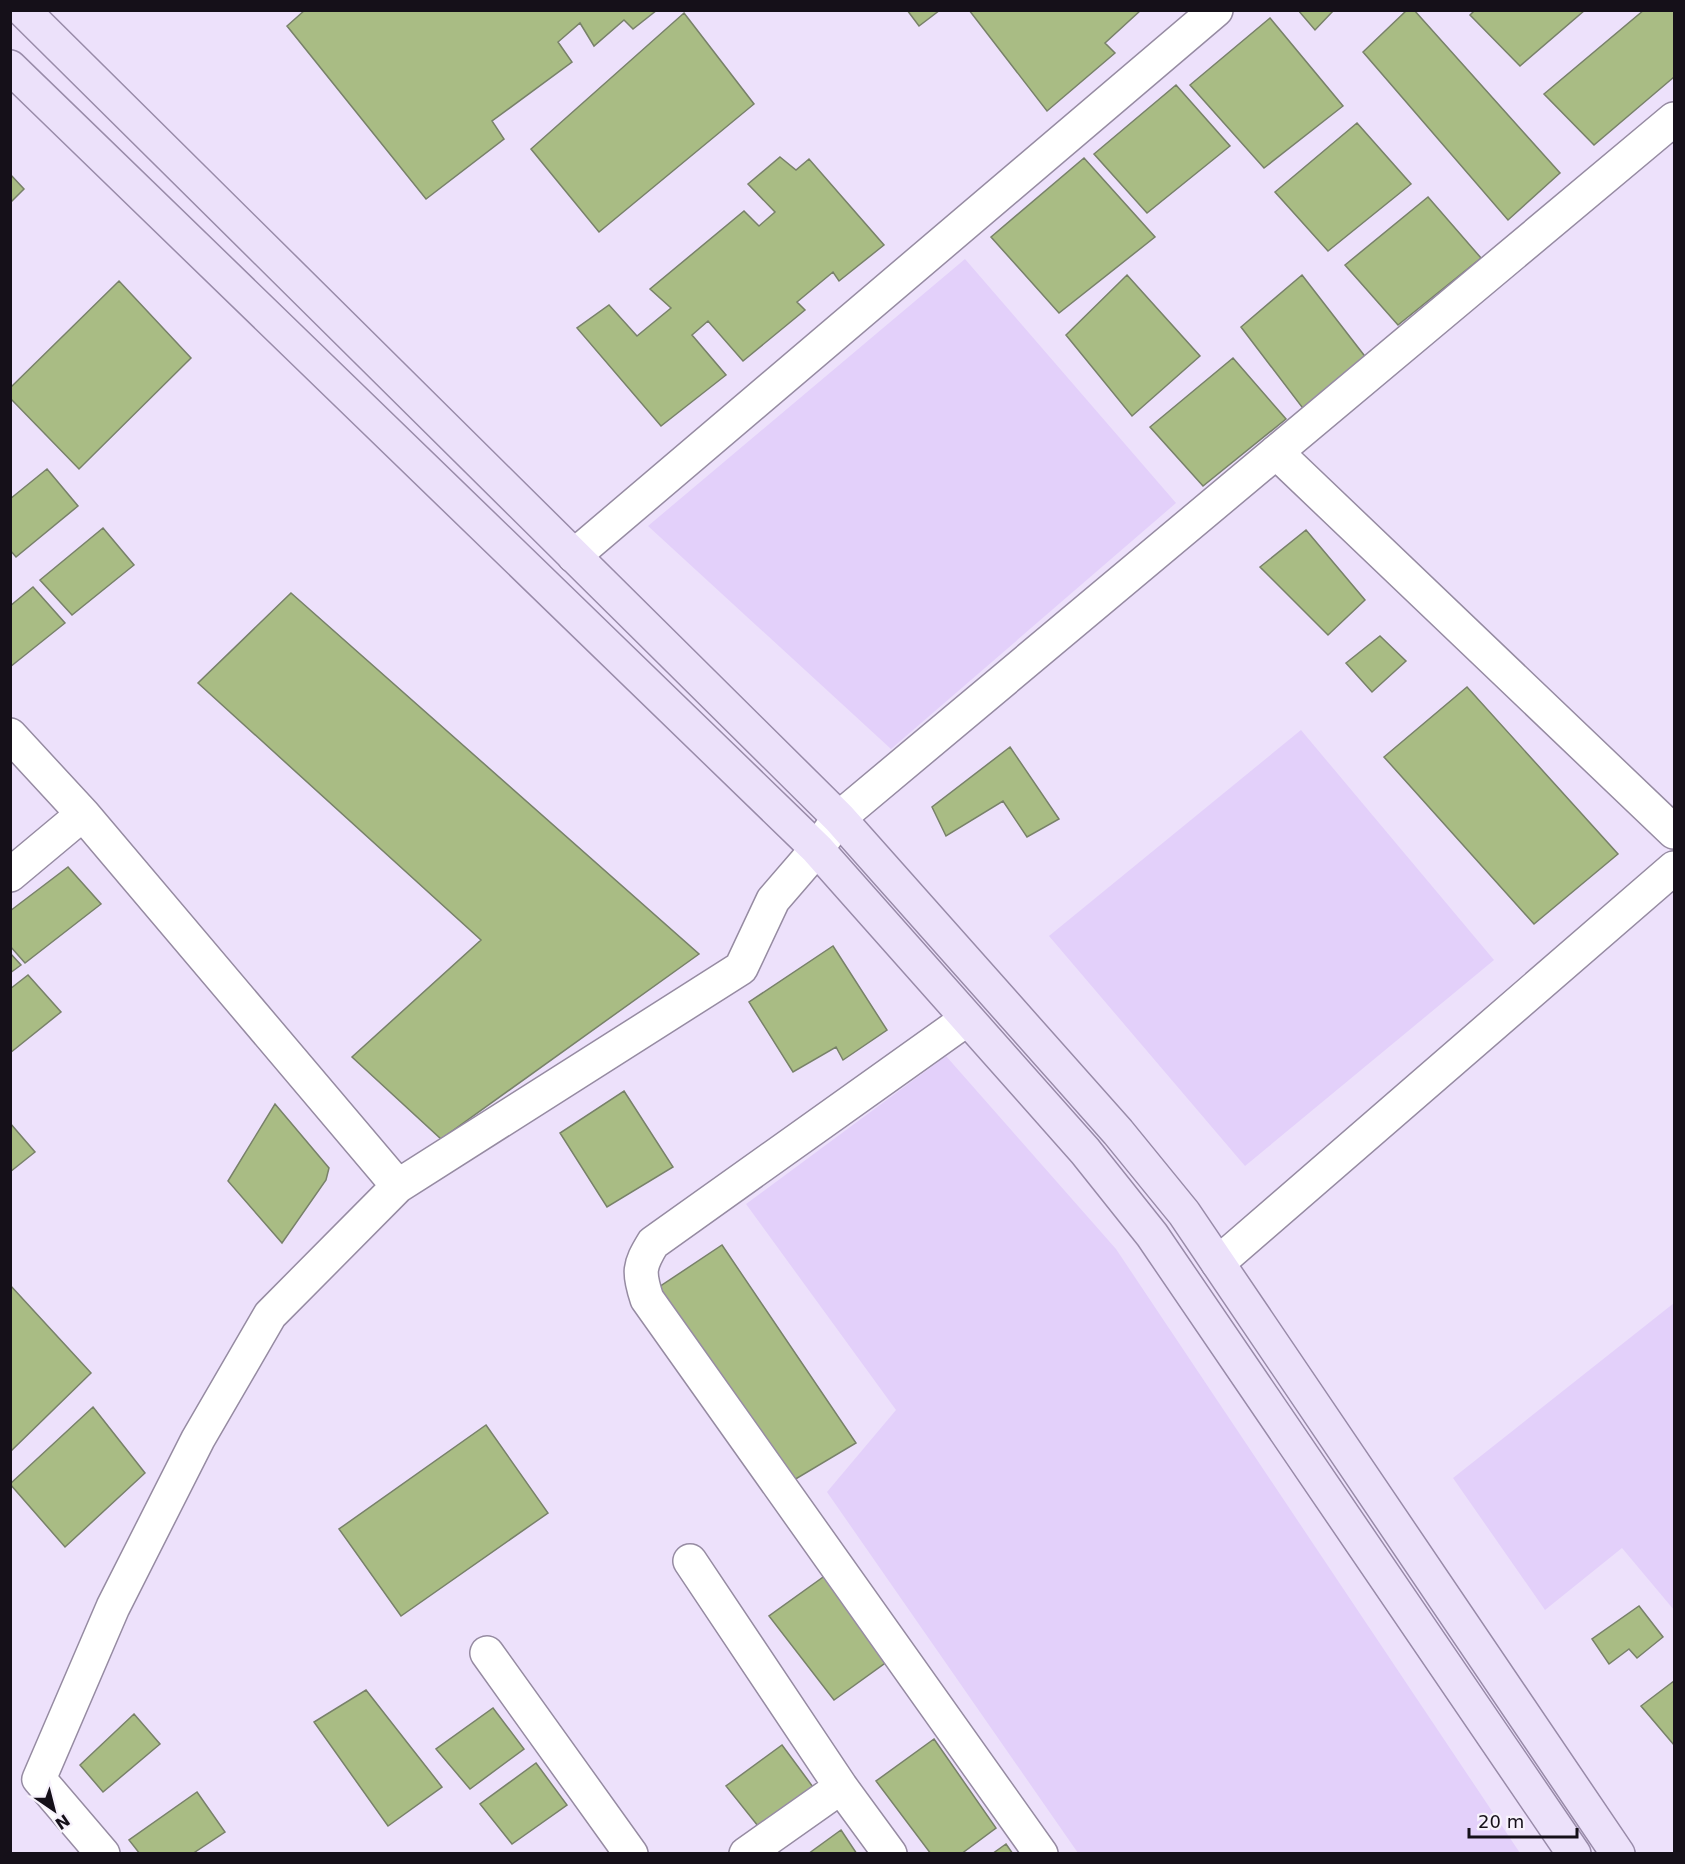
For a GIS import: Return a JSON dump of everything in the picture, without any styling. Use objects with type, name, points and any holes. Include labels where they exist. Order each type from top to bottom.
[{"type":"main road","points":[[22,10],[838,818],[1118,1132],[1184,1213],[1618,1854]]},
{"type":"main road","points":[[10,67],[818,849],[1085,1151],[1152,1235],[1574,1854]]},
{"type":"street","points":[[574,556],[1216,10]]},
{"type":"street","points":[[103,1854],[39,1779],[113,1606],[198,1439],[270,1315],[398,1186],[741,968],[773,900],[818,849],[838,818],[1674,119]]},
{"type":"street","points":[[1276,452],[1674,832]]},
{"type":"street","points":[[10,735],[83,814],[398,1186]]},
{"type":"street","points":[[10,875],[83,814]]},
{"type":"street","points":[[1218,1263],[1674,868]]},
{"type":"street","points":[[967,1019],[653,1243],[642,1262],[641,1281],[646,1299],[1041,1854]]},
{"type":"street","points":[[690,1562],[841,1787],[890,1854]]},
{"type":"street","points":[[487,1653],[631,1854]]},
{"type":"street","points":[[746,1854],[841,1787]]},
{"type":"shaded area","points":[[965,259],[1176,503],[891,749],[648,526]]},
{"type":"shaded area","points":[[1301,730],[1494,960],[1245,1166],[1049,936]]},
{"type":"shaded area","points":[[946,1056],[1116,1249],[1520,1853],[1078,1853],[827,1492],[896,1410],[746,1204]]},
{"type":"shaded area","points":[[1674,1303],[1674,1610],[1622,1548],[1545,1610],[1453,1478]]},
{"type":"building","points":[[305,10],[657,10],[633,29],[624,20],[594,46],[580,23],[558,42],[572,62],[492,121],[504,139],[426,199],[287,26]]},
{"type":"building","points":[[907,10],[940,10],[919,26]]},
{"type":"building","points":[[969,10],[1141,10],[1105,43],[1115,53],[1047,111]]},
{"type":"building","points":[[1298,10],[1334,10],[1315,30]]},
{"type":"building","points":[[1407,10],[1414,10],[1560,173],[1508,220],[1363,52]]},
{"type":"building","points":[[1475,10],[1585,10],[1520,66],[1470,15]]},
{"type":"building","points":[[1644,10],[1674,10],[1674,77],[1594,145],[1544,94]]},
{"type":"building","points":[[684,13],[754,104],[599,232],[531,149]]},
{"type":"building","points":[[1270,18],[1343,106],[1264,168],[1190,85]]},
{"type":"building","points":[[1176,85],[1230,146],[1147,213],[1094,154]]},
{"type":"building","points":[[1357,123],[1411,184],[1328,251],[1275,192]]},
{"type":"building","points":[[780,157],[796,170],[809,159],[884,245],[839,281],[833,272],[797,302],[805,310],[743,361],[708,321],[692,335],[726,375],[661,426],[577,328],[609,305],[637,336],[671,308],[650,289],[744,211],[759,226],[775,212],[748,184]]},
{"type":"building","points":[[1084,158],[1155,237],[1059,313],[991,237]]},
{"type":"building","points":[[10,174],[24,189],[10,203]]},
{"type":"building","points":[[1428,197],[1481,258],[1398,325],[1345,265]]},
{"type":"building","points":[[1127,275],[1200,356],[1132,416],[1066,335]]},
{"type":"building","points":[[1302,275],[1367,359],[1305,411],[1241,327]]},
{"type":"building","points":[[119,281],[191,358],[79,469],[10,398],[10,388]]},
{"type":"building","points":[[1233,358],[1286,419],[1203,486],[1150,427]]},
{"type":"building","points":[[47,469],[78,506],[16,557],[10,550],[10,499]]},
{"type":"building","points":[[103,528],[134,565],[72,615],[40,580]]},
{"type":"building","points":[[1306,530],[1365,600],[1328,635],[1260,567]]},
{"type":"building","points":[[33,587],[65,623],[10,667],[10,606]]},
{"type":"building","points":[[291,593],[699,954],[441,1139],[352,1057],[481,940],[198,683]]},
{"type":"building","points":[[1380,636],[1406,661],[1372,692],[1346,663]]},
{"type":"building","points":[[1467,687],[1618,854],[1534,924],[1384,757]]},
{"type":"building","points":[[1010,747],[1059,819],[1027,837],[1003,801],[946,836],[932,807]]},
{"type":"building","points":[[68,867],[101,904],[25,963],[10,946],[10,911]]},
{"type":"building","points":[[833,946],[887,1030],[843,1060],[836,1047],[793,1072],[749,1002]]},
{"type":"building","points":[[10,953],[21,965],[10,973]]},
{"type":"building","points":[[28,975],[61,1012],[10,1053],[10,989]]},
{"type":"building","points":[[624,1091],[673,1167],[607,1207],[560,1133]]},
{"type":"building","points":[[275,1104],[329,1168],[326,1180],[282,1243],[228,1181]]},
{"type":"building","points":[[10,1123],[35,1152],[10,1172]]},
{"type":"building","points":[[722,1245],[856,1443],[794,1480],[656,1289]]},
{"type":"building","points":[[10,1285],[91,1373],[10,1452]]},
{"type":"building","points":[[93,1407],[145,1473],[65,1547],[10,1484]]},
{"type":"building","points":[[486,1425],[548,1513],[401,1616],[339,1529]]},
{"type":"building","points":[[826,1575],[888,1661],[834,1700],[769,1616]]},
{"type":"building","points":[[1639,1606],[1663,1637],[1637,1658],[1629,1649],[1609,1664],[1592,1639]]},
{"type":"building","points":[[1674,1681],[1674,1745],[1641,1706]]},
{"type":"building","points":[[366,1690],[442,1787],[388,1826],[314,1722]]},
{"type":"building","points":[[493,1708],[524,1749],[470,1789],[436,1749]]},
{"type":"building","points":[[134,1714],[160,1744],[103,1792],[80,1765]]},
{"type":"building","points":[[934,1739],[996,1828],[961,1854],[931,1854],[876,1781]]},
{"type":"building","points":[[782,1745],[813,1787],[758,1826],[726,1786]]},
{"type":"building","points":[[536,1763],[567,1805],[512,1844],[480,1804]]},
{"type":"building","points":[[197,1792],[225,1832],[192,1854],[140,1854],[129,1840]]},
{"type":"building","points":[[841,1830],[857,1854],[808,1854]]},
{"type":"building","points":[[1006,1844],[1013,1854],[992,1854]]}]
